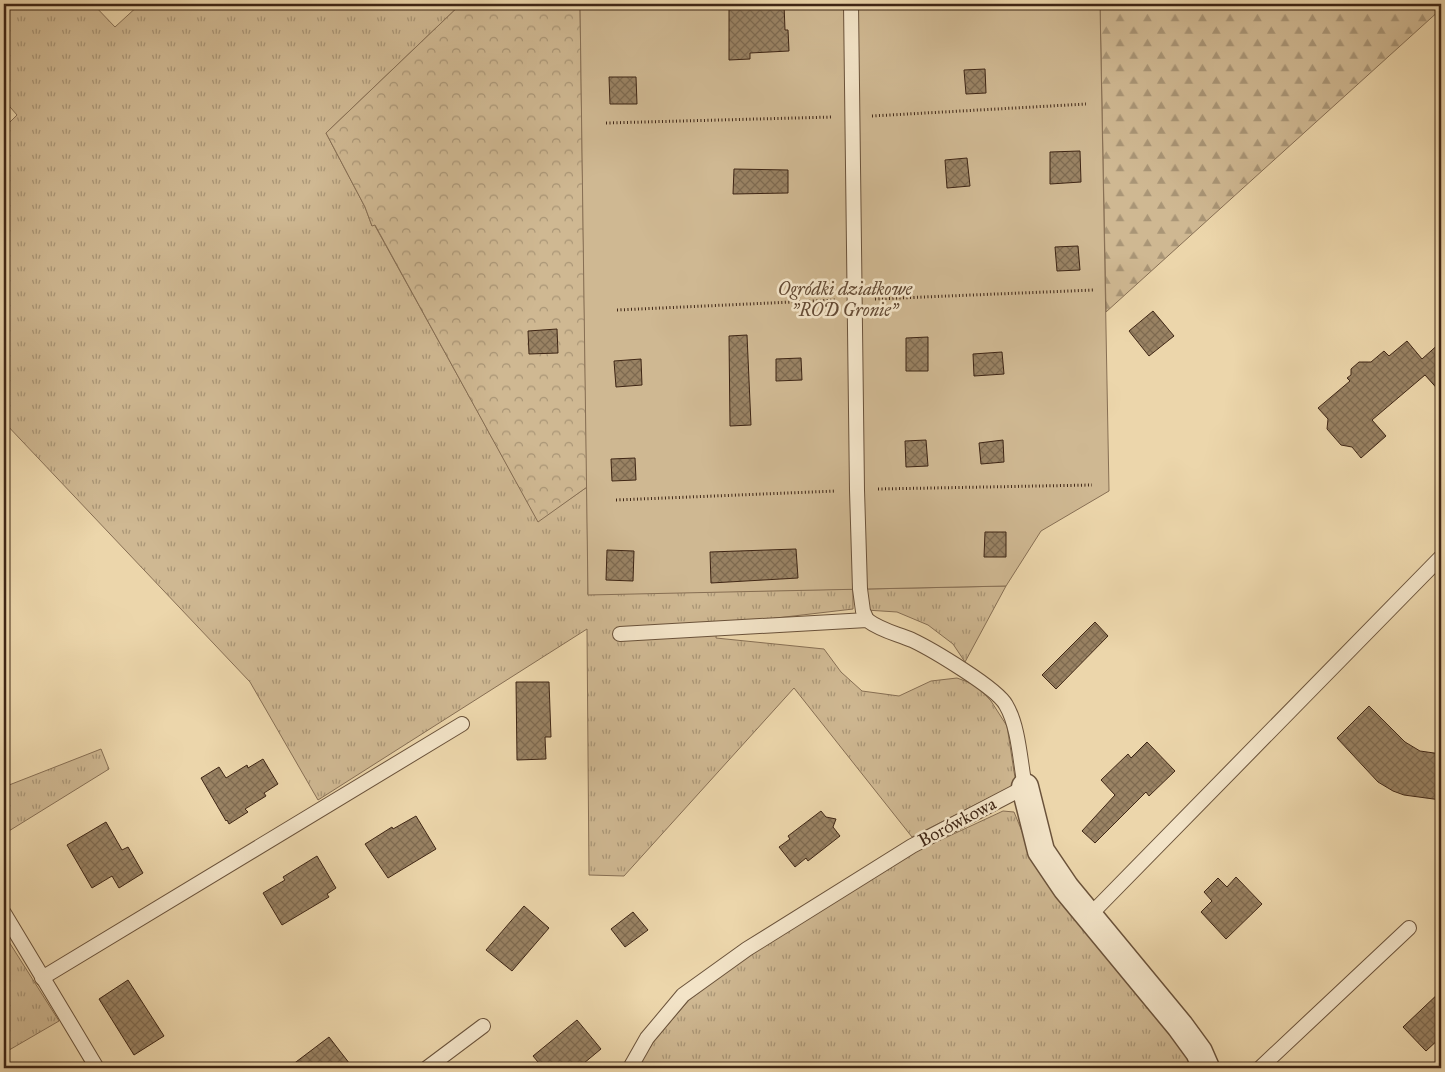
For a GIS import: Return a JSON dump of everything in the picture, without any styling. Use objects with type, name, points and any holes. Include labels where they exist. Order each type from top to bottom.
[{"type":"street","points":[[1024,787],[1041,851],[1066,888],[1180,1026],[1198,1052],[1206,1068]]},
{"type":"lane","points":[[851,4],[858,510],[860,589],[866,620]]},
{"type":"lane","points":[[1090,915],[1441,557]]},
{"type":"lane","points":[[620,634],[866,620],[879,628],[913,640],[956,665],[994,691],[1006,704],[1013,720],[1024,787]]},
{"type":"lane","points":[[42,978],[462,724]]},
{"type":"lane","name":"Borówkowa","points":[[630,1068],[647,1038],[683,995],[747,949],[912,846],[1024,787]]},
{"type":"lane","points":[[4,913],[97,1068]]},
{"type":"lane","points":[[1260,1068],[1409,928]]},
{"type":"lane","points":[[427,1068],[482,1026]]},
{"type":"green space","points":[[4,4],[93,4],[115,27],[140,4],[461,4],[326,133],[365,207],[372,226],[374,224],[538,521],[587,487],[588,594],[853,589],[853,609],[717,625],[716,638],[824,649],[841,672],[862,691],[899,696],[931,681],[957,678],[976,685],[991,701],[1007,726],[1016,784],[912,837],[794,688],[624,876],[589,875],[587,629],[318,800],[250,682],[4,422],[4,128],[17,115],[4,100]]},
{"type":"green space","points":[[461,4],[580,4],[587,487],[538,522],[375,225],[372,226],[365,207],[326,133]]},
{"type":"green space","name":"Ogródki działkowe \"ROD Gronie\"","points":[[580,4],[1100,4],[1109,491],[1041,531],[1006,586],[588,595]]},
{"type":"green space","points":[[1100,4],[1441,4],[1441,9],[1106,312]]},
{"type":"green space","points":[[1006,586],[965,662],[953,644],[928,625],[897,612],[866,610],[866,589]]},
{"type":"green space","points":[[101,749],[109,769],[4,834],[4,787]]},
{"type":"green space","points":[[1003,811],[1014,812],[1026,841],[1169,1028],[1194,1068],[637,1068],[654,1041],[689,1000],[750,954],[917,851]]},
{"type":"green space","points":[[4,934],[59,1021],[4,1053]]},
{"type":"building","points":[[729,4],[784,4],[785,30],[788,30],[789,51],[750,53],[750,59],[729,60]]},
{"type":"building","points":[[985,69],[986,93],[966,94],[964,70]]},
{"type":"building","points":[[609,77],[636,77],[637,104],[610,104]]},
{"type":"building","points":[[1080,151],[1081,182],[1050,184],[1050,152]]},
{"type":"building","points":[[967,158],[970,186],[947,188],[945,160]]},
{"type":"building","points":[[734,169],[788,170],[788,193],[733,194]]},
{"type":"building","points":[[1078,246],[1080,270],[1057,271],[1055,247]]},
{"type":"building","points":[[1153,311],[1174,336],[1149,356],[1129,331]]},
{"type":"building","points":[[557,329],[558,353],[529,354],[528,331]]},
{"type":"building","points":[[747,335],[751,425],[730,426],[729,336]]},
{"type":"building","points":[[928,337],[928,371],[906,371],[906,338]]},
{"type":"building","points":[[1407,341],[1422,359],[1441,342],[1441,393],[1425,375],[1372,420],[1386,436],[1361,458],[1352,447],[1341,445],[1327,429],[1328,419],[1318,408],[1350,381],[1347,378],[1351,375],[1351,369],[1359,362],[1371,362],[1384,351],[1389,356]]},
{"type":"building","points":[[1002,352],[1004,374],[974,376],[973,354]]},
{"type":"building","points":[[801,358],[802,380],[776,381],[776,359]]},
{"type":"building","points":[[641,359],[642,385],[616,387],[614,361]]},
{"type":"building","points":[[926,440],[928,466],[906,467],[905,441]]},
{"type":"building","points":[[1003,440],[1004,462],[981,464],[979,443]]},
{"type":"building","points":[[635,458],[636,480],[612,481],[611,459]]},
{"type":"building","points":[[985,532],[1006,532],[1006,557],[984,557]]},
{"type":"building","points":[[796,549],[798,578],[711,583],[710,552]]},
{"type":"building","points":[[607,550],[634,551],[633,581],[606,580]]},
{"type":"building","points":[[1095,622],[1108,636],[1056,689],[1042,675]]},
{"type":"building","points":[[516,682],[549,682],[551,737],[545,737],[546,759],[517,760]]},
{"type":"building","points":[[1369,706],[1405,742],[1420,751],[1441,754],[1441,800],[1404,795],[1393,791],[1378,782],[1337,738]]},
{"type":"building","points":[[1147,742],[1175,771],[1149,796],[1146,792],[1095,843],[1082,831],[1115,795],[1101,780],[1128,754],[1131,758]]},
{"type":"building","points":[[263,759],[278,784],[264,793],[266,796],[245,809],[248,812],[229,824],[201,778],[219,767],[226,778],[247,765],[248,768]]},
{"type":"building","points":[[821,811],[826,817],[836,819],[833,827],[840,836],[808,861],[806,858],[795,867],[779,847],[790,839],[788,836]]},
{"type":"building","points":[[416,816],[436,849],[388,878],[365,844],[392,827],[393,829]]},
{"type":"building","points":[[106,822],[122,850],[128,847],[143,873],[119,888],[112,876],[92,888],[67,845]]},
{"type":"building","points":[[317,856],[336,888],[327,894],[329,897],[282,925],[263,893],[285,880],[283,877]]},
{"type":"building","points":[[1236,877],[1262,904],[1226,939],[1201,912],[1212,901],[1204,892],[1218,878],[1227,887]]},
{"type":"building","points":[[524,906],[549,928],[512,971],[486,950]]},
{"type":"building","points":[[633,912],[648,930],[625,947],[611,929]]},
{"type":"building","points":[[128,980],[164,1036],[134,1055],[99,999]]},
{"type":"building","points":[[1441,991],[1441,1037],[1426,1051],[1403,1027]]},
{"type":"building","points":[[577,1020],[601,1049],[578,1068],[543,1068],[533,1056]]},
{"type":"building","points":[[329,1037],[353,1068],[288,1068]]}]
